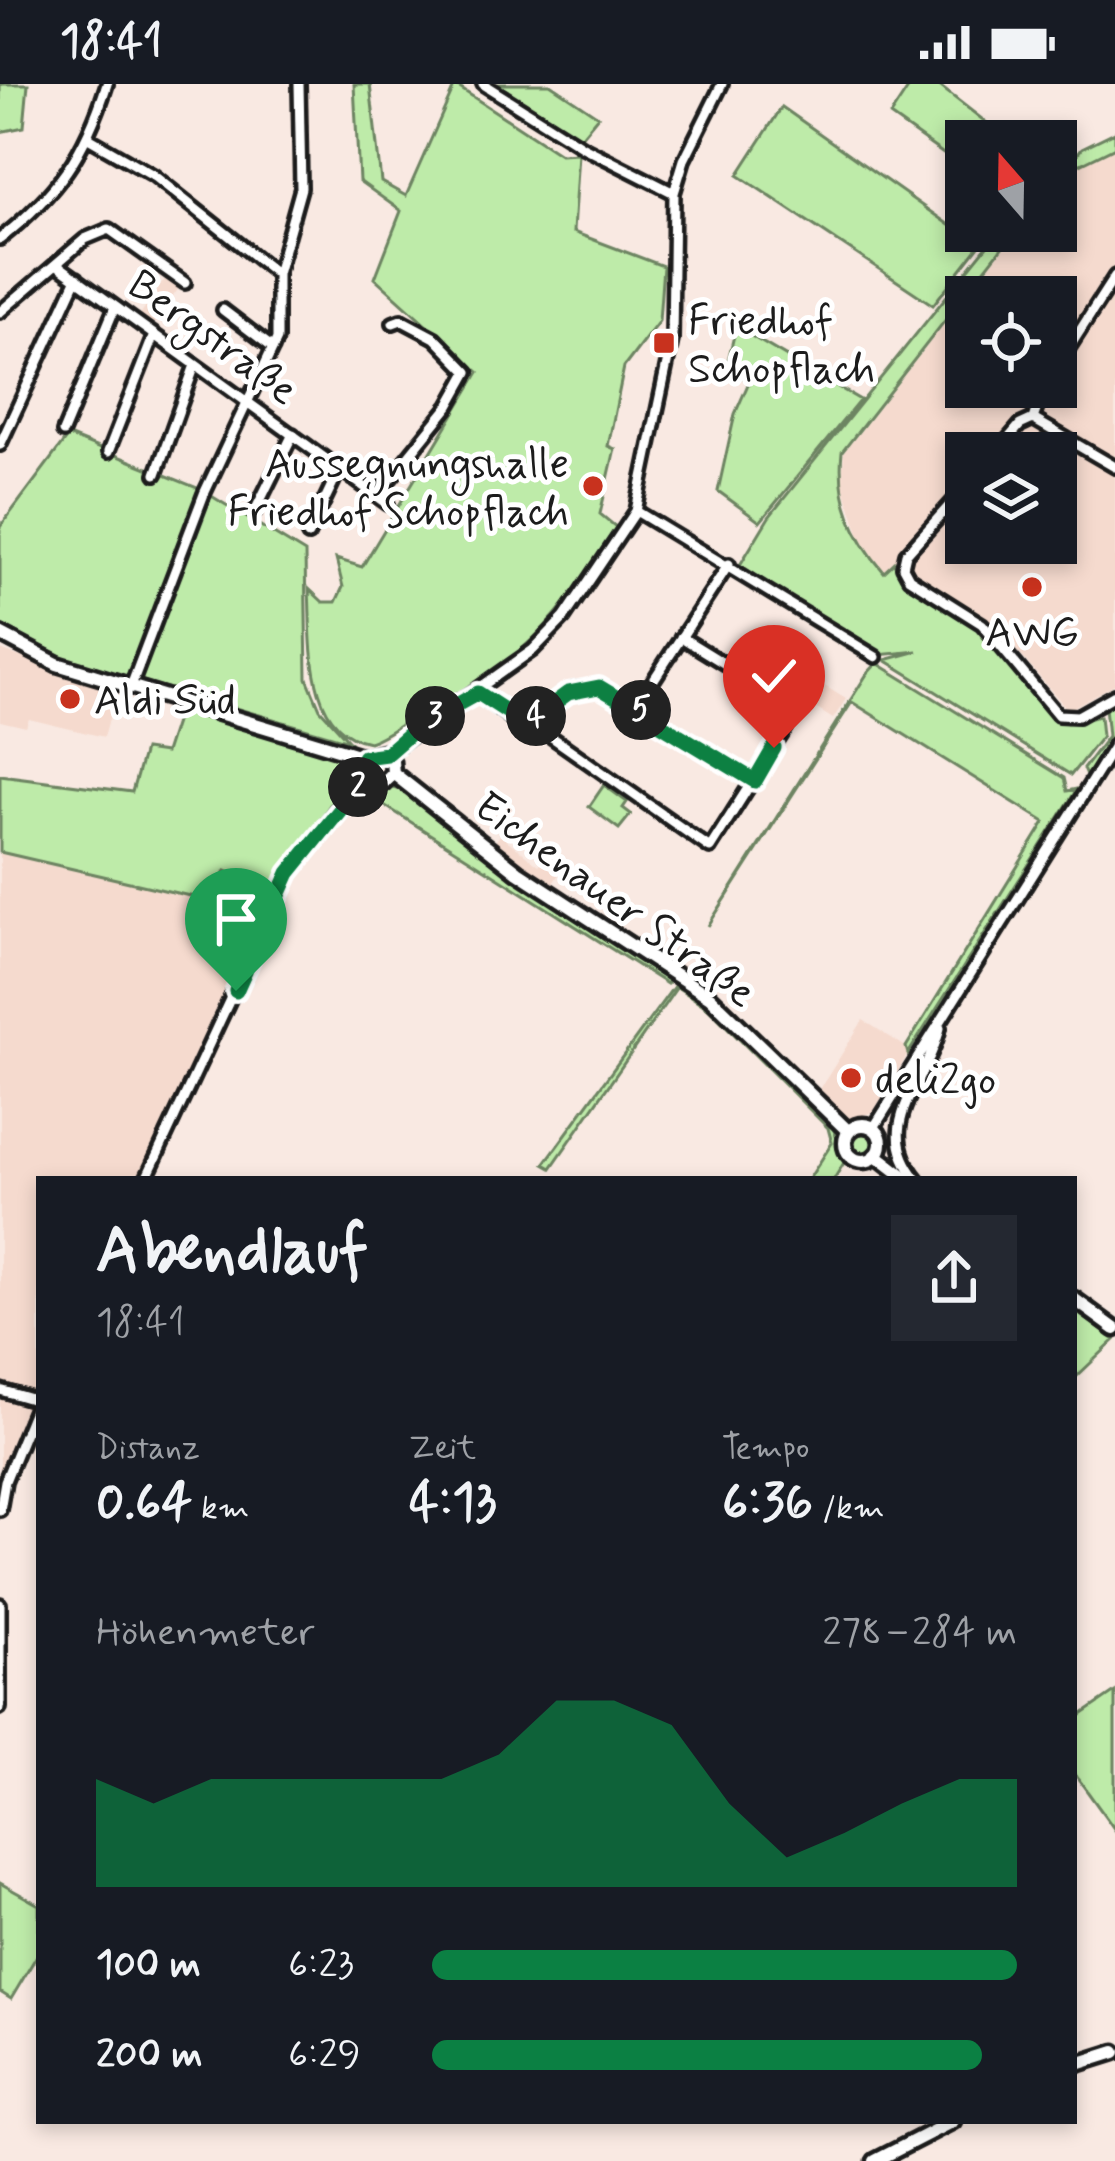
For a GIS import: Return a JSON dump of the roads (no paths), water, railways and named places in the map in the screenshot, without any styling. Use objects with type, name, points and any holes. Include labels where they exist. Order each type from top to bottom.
[{"type":"main road","points":[[0,634],[58,664],[364,757],[386,754],[393,773],[378,784],[365,779],[364,757]]},
{"type":"main road","name":"Eichenauer Straße","points":[[393,773],[518,872],[710,997],[849,1132]]},
{"type":"main road","points":[[863,1125],[873,1129],[880,1141],[876,1155],[866,1161],[851,1156],[845,1144],[849,1132],[863,1125]]},
{"type":"main road","points":[[876,1155],[908,1176]]},
{"type":"main road","points":[[1077,1301],[1115,1329]]},
{"type":"main road","points":[[1077,2064],[1115,2052]]},
{"type":"main road","points":[[875,2161],[947,2124]]},
{"type":"street","points":[[0,239],[47,198],[89,139],[107,84]]},
{"type":"street","points":[[131,686],[204,494],[281,323],[277,274],[299,202],[299,84]]},
{"type":"street","points":[[483,84],[583,147],[674,193]]},
{"type":"street","points":[[386,754],[417,727],[478,693],[551,632],[635,511],[673,340],[674,193],[684,160],[722,84]]},
{"type":"street","points":[[89,139],[153,175],[277,274]]},
{"type":"street","points":[[0,312],[59,266],[85,238],[112,229],[185,283]]},
{"type":"street","name":"Bergstraße","points":[[59,266],[388,504]]},
{"type":"street","points":[[1077,335],[1115,276]]},
{"type":"street","points":[[0,445],[77,278]]},
{"type":"street","points":[[62,432],[115,307]]},
{"type":"street","points":[[223,310],[273,348]]},
{"type":"street","points":[[377,495],[449,406],[468,372],[435,338],[401,320],[393,322]]},
{"type":"street","points":[[108,452],[154,335]]},
{"type":"street","points":[[156,474],[195,365]]},
{"type":"street","points":[[1013,432],[1033,419],[1037,408]]},
{"type":"street","points":[[1033,419],[1115,467]]},
{"type":"street","points":[[254,513],[293,434]]},
{"type":"street","points":[[308,535],[340,468]]},
{"type":"street","points":[[945,510],[906,554],[909,578],[982,624],[1058,715],[1078,716],[1115,695]]},
{"type":"street","points":[[635,511],[876,657]]},
{"type":"street","points":[[636,707],[729,564]]},
{"type":"street","points":[[478,693],[710,848],[799,710],[681,637]]},
{"type":"street","points":[[526,724],[582,687],[599,687],[755,781]]},
{"type":"street","points":[[873,1129],[1115,744]]},
{"type":"street","points":[[147,1176],[289,873],[365,779]]},
{"type":"street","points":[[911,1176],[900,1152],[897,1121],[934,1054],[942,1017]]},
{"type":"street","points":[[0,1390],[36,1399]]},
{"type":"street","points":[[0,1510],[3,1480],[36,1404]]},
{"type":"street","points":[[0,1604],[0,1708]]},
{"type":"place","name":"Friedhof Schopflach","points":[[664,343]]},
{"type":"place","name":"Aussegnungshalle Friedhof Schopflach","points":[[593,486]]},
{"type":"place","name":"AWG","points":[[1032,587]]},
{"type":"place","name":"Aldi Süd","points":[[70,699]]},
{"type":"place","name":"deli2go","points":[[851,1078]]}]
